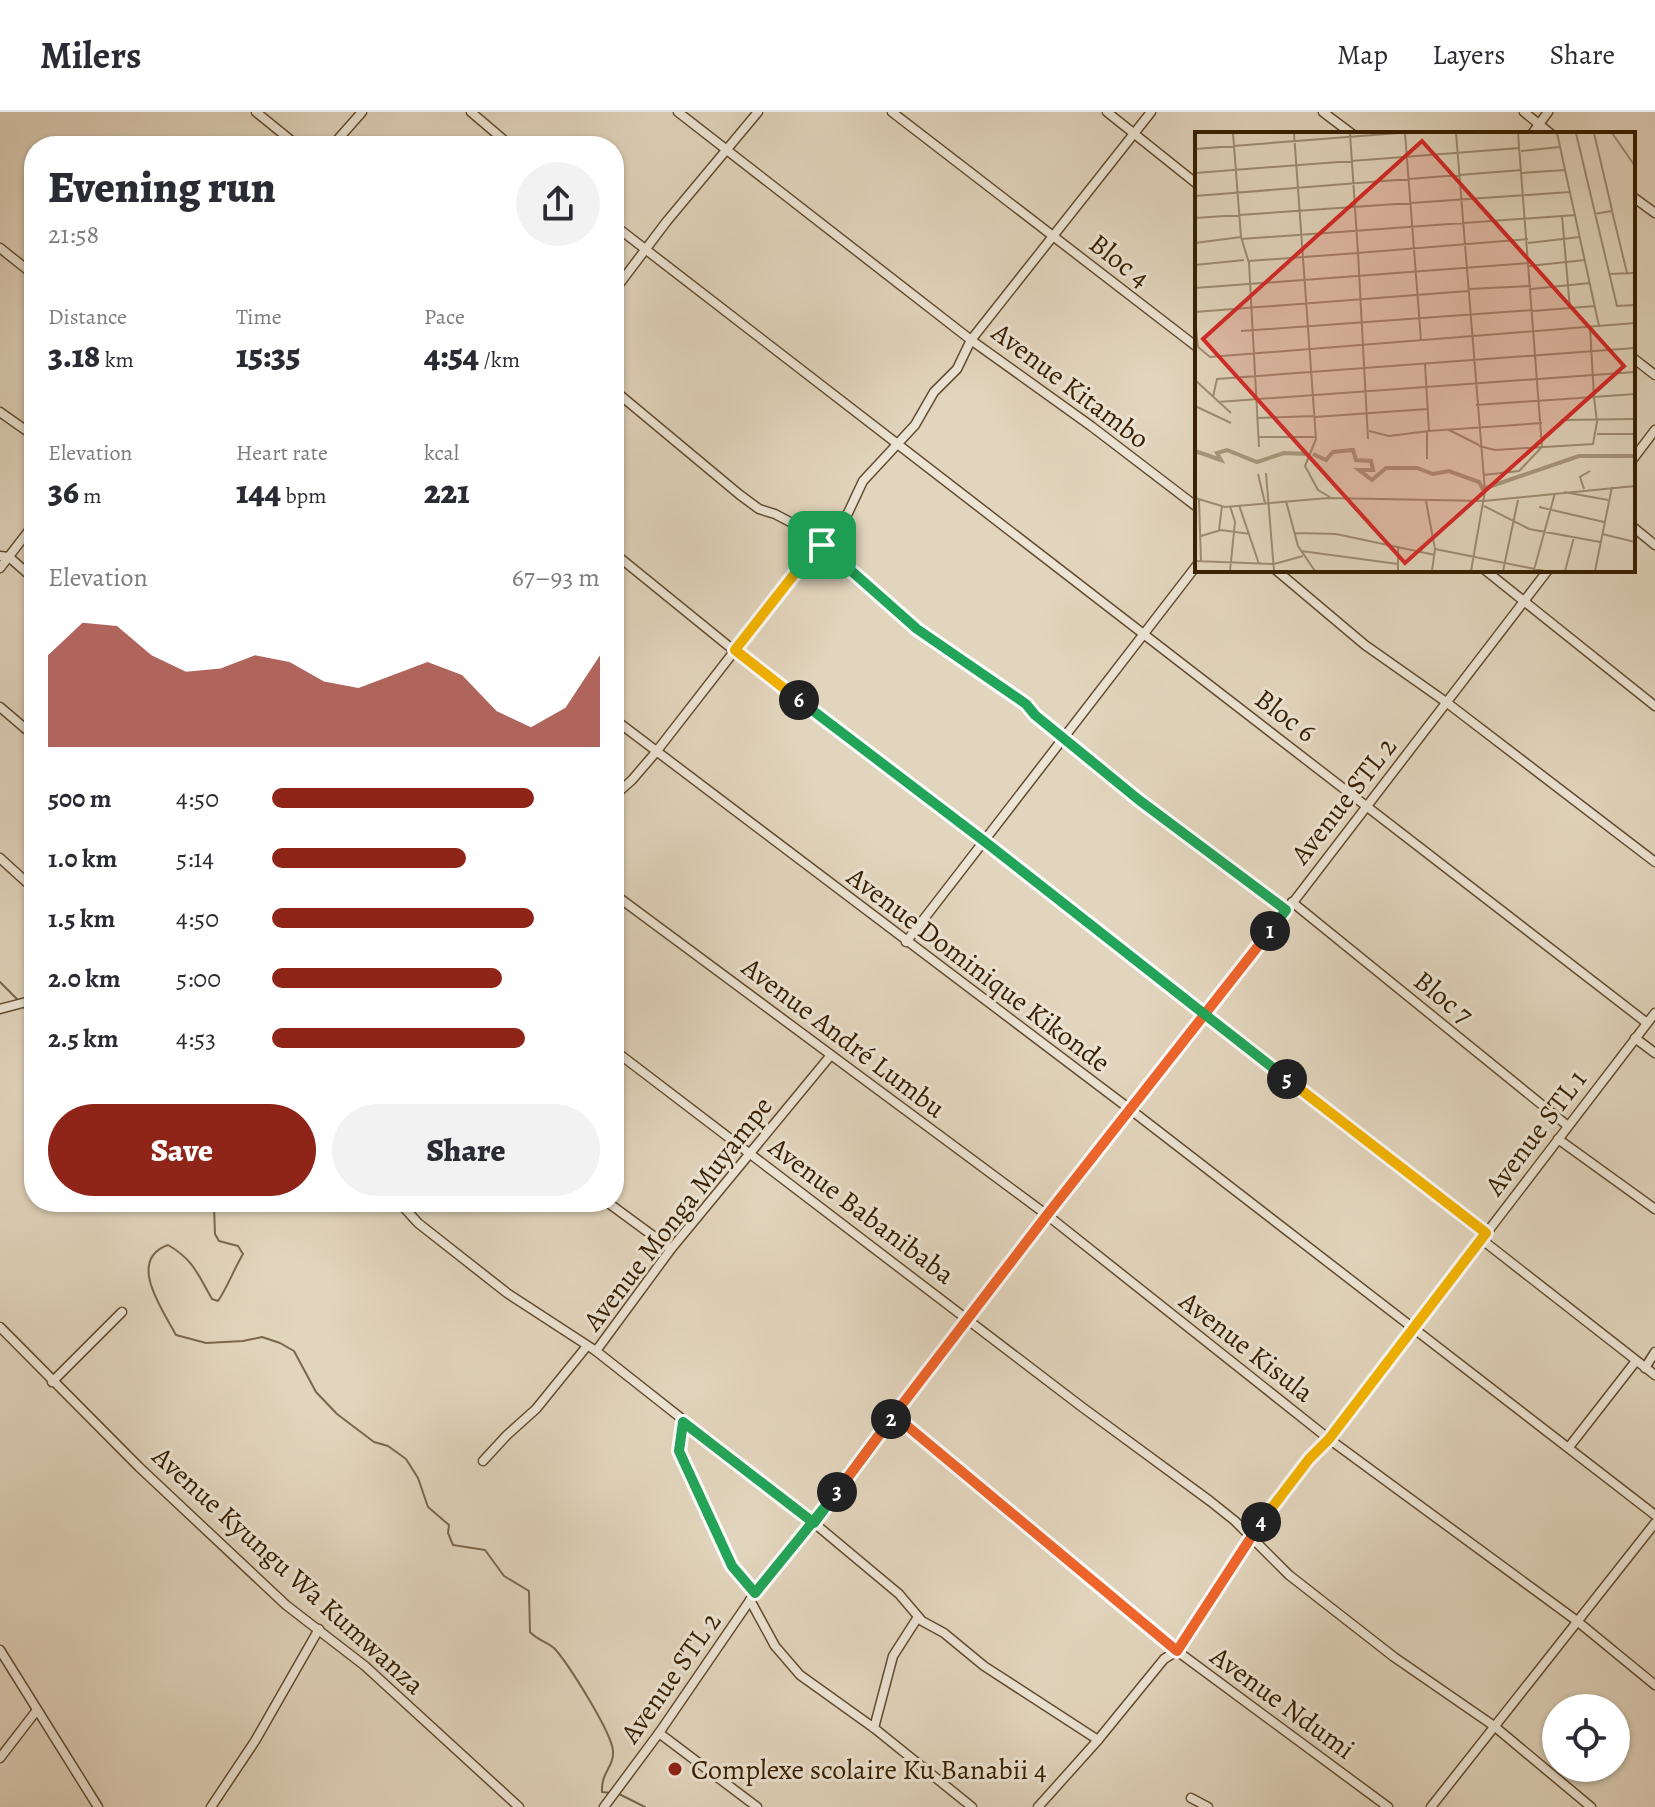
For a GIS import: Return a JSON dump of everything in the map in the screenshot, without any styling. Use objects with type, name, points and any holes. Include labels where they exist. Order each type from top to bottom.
[{"type":"street","points":[[256,112],[286,136]]},
{"type":"street","points":[[341,136],[362,112]]},
{"type":"street","points":[[471,112],[499,136]]},
{"type":"street","points":[[624,787],[656,752],[796,572],[848,513],[863,481],[915,425],[934,392],[957,369],[971,340],[678,112]]},
{"type":"street","points":[[624,278],[667,221],[758,112]]},
{"type":"street","name":"Bloc 4","points":[[892,112],[1195,345]]},
{"type":"street","points":[[1107,112],[1195,182]]},
{"type":"street","name":"Avenue Kitambo","points":[[1151,112],[971,340],[1195,505]]},
{"type":"street","points":[[1323,112],[1349,132]]},
{"type":"street","points":[[1524,112],[1548,132]]},
{"type":"street","points":[[1534,132],[1548,112]]},
{"type":"street","points":[[1635,198],[1655,213]]},
{"type":"street","name":"Bloc 6","points":[[624,233],[1647,1023]]},
{"type":"street","points":[[0,248],[24,267]]},
{"type":"street","points":[[1635,360],[1655,375]]},
{"type":"street","name":"Bloc 7","points":[[624,398],[753,505],[783,517],[822,545],[917,629],[1026,704],[1035,715],[1139,800],[1289,906],[1568,1126]]},
{"type":"street","points":[[0,412],[24,429]]},
{"type":"street","points":[[1635,456],[1655,430]]},
{"type":"street","points":[[1635,529],[1655,545]]},
{"type":"street","points":[[0,568],[4,556],[24,535]]},
{"type":"street","points":[[4,556],[24,571]]},
{"type":"street","points":[[624,561],[1206,1016],[1655,1375]]},
{"type":"street","points":[[906,942],[1195,568]]},
{"type":"street","points":[[1278,572],[1365,645],[1446,702],[1655,862]]},
{"type":"street","points":[[1488,572],[1655,706]]},
{"type":"street","name":"Avenue STL 2","points":[[604,1807],[752,1597],[814,1523],[1047,1215],[1206,1016],[1547,572]]},
{"type":"street","points":[[0,707],[24,727]]},
{"type":"street","name":"Avenue Dominique Kikonde","points":[[624,727],[1131,1110],[1655,1515]]},
{"type":"street","points":[[0,858],[24,880]]},
{"type":"street","name":"Avenue André Lumbu","points":[[624,901],[1047,1215]]},
{"type":"street","points":[[0,1009],[24,1003]]},
{"type":"street","name":"Avenue STL 1","points":[[1038,1807],[1164,1659],[1177,1651],[1250,1536],[1309,1459],[1329,1439],[1655,1013]]},
{"type":"street","points":[[1635,1038],[1655,1053]]},
{"type":"street","name":"Avenue Monga Muyampe","points":[[831,1055],[671,1249],[596,1351],[814,1523],[899,1594],[918,1617],[1019,1690],[1098,1740]]},
{"type":"street","name":"Avenue Babanibaba","points":[[624,1058],[1210,1501],[1289,1575],[1383,1648],[1494,1726],[1591,1807]]},
{"type":"street","points":[[1558,1139],[1655,1209]]},
{"type":"street","points":[[408,1212],[507,1293],[596,1351]]},
{"type":"street","points":[[621,1212],[671,1249]]},
{"type":"street","name":"Avenue Kisula","points":[[1047,1215],[1329,1439],[1577,1621],[1655,1685]]},
{"type":"street","points":[[52,1382],[122,1312]]},
{"type":"street","name":"Avenue Kyungu Wa Kumwanza","points":[[0,1327],[52,1382],[286,1605],[365,1666],[519,1807]]},
{"type":"street","points":[[483,1461],[536,1409],[587,1346]]},
{"type":"street","points":[[1645,1368],[1655,1352]]},
{"type":"street","points":[[1569,1447],[1636,1361]]},
{"type":"street","name":"Avenue Ndumi","points":[[894,1415],[1177,1651],[1388,1807]]},
{"type":"street","points":[[683,1422],[679,1451],[732,1566],[785,1661],[972,1807]]},
{"type":"street","points":[[1431,1807],[1655,1523]]},
{"type":"street","points":[[874,1728],[893,1656],[918,1617]]},
{"type":"street","points":[[211,1807],[261,1731],[319,1629]]},
{"type":"street","points":[[0,1650],[98,1807]]},
{"type":"street","points":[[0,1758],[37,1710]]},
{"type":"street","points":[[877,1715],[889,1740]]},
{"type":"street","points":[[659,1733],[757,1807]]},
{"type":"street","points":[[1191,1798],[1208,1807]]},
{"type":"waterway","points":[[0,982],[19,1001]]},
{"type":"waterway","points":[[214,1212],[215,1234],[219,1241],[238,1246],[243,1254],[218,1301],[212,1299],[184,1256],[168,1245],[156,1252],[150,1262],[151,1286],[176,1335],[206,1343],[262,1337],[280,1343],[294,1351],[316,1392],[337,1414],[374,1442],[388,1446],[406,1459],[418,1478],[428,1507],[449,1525],[448,1533],[453,1545],[485,1550],[504,1576],[529,1591],[530,1632],[561,1657],[589,1699],[611,1742],[613,1757],[603,1779],[602,1792],[611,1793]]},
{"type":"waterway","points":[[617,1793],[645,1807]]},
{"type":"place","name":"Complexe scolaire Ku Banabii 4","points":[[675,1769]]},
{"type":"route","points":[[822,545],[796,572],[735,650],[984,841],[1206,1016],[1486,1233],[1329,1439],[1309,1459],[1250,1536],[1177,1651],[894,1415],[854,1469],[814,1523],[755,1593],[732,1566],[679,1451],[683,1422],[814,1523],[894,1415],[1047,1215],[1206,1016],[1286,910],[1139,800],[1035,715],[1026,704],[917,629],[822,545]]}]
